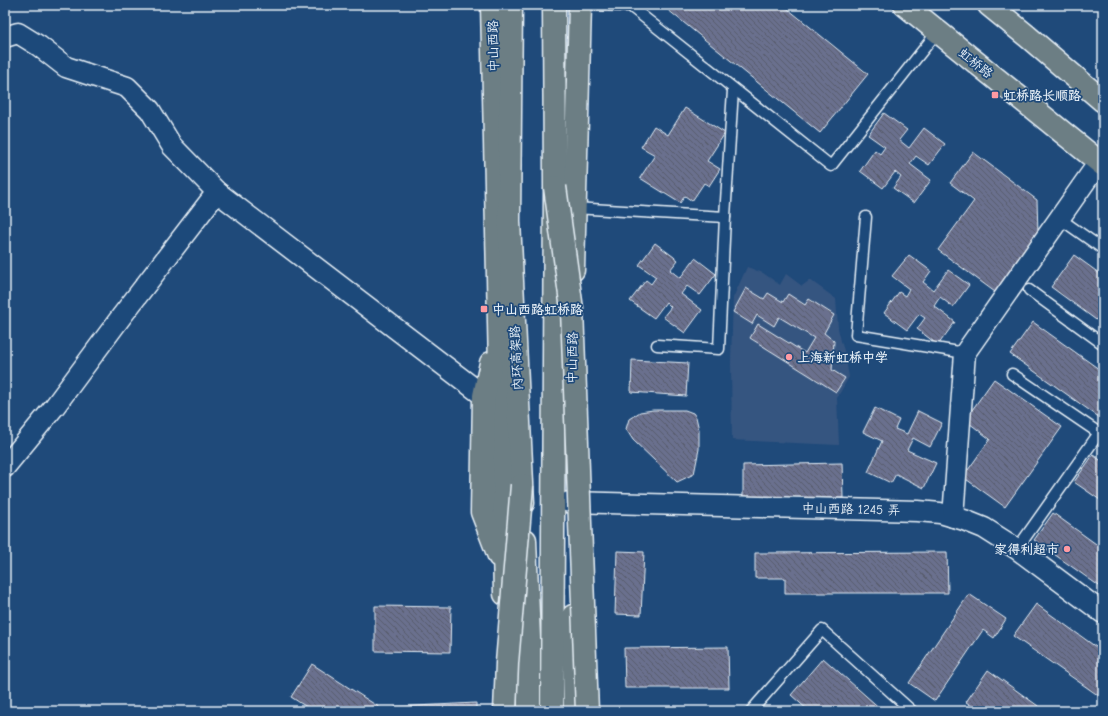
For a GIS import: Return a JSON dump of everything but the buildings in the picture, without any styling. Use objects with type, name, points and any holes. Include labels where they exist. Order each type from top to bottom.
[{"type":"main road","name":"中山西路","points":[[492,5],[499,322],[492,402],[504,571],[508,711]]},
{"type":"main road","name":"内环高架路","points":[[511,5],[509,221],[529,639],[529,711]]},
{"type":"main road","points":[[552,711],[555,187],[554,5]]},
{"type":"main road","name":"中山西路","points":[[575,711],[569,502],[574,208],[580,5]]},
{"type":"main road","name":"虹桥路","points":[[905,5],[1101,164]]},
{"type":"main road","points":[[989,5],[1103,100]]},
{"type":"main road","points":[[555,187],[572,309],[587,711]]},
{"type":"main road","points":[[505,711],[507,663],[522,485]]},
{"type":"street","points":[[5,37],[18,33],[39,46],[66,67],[127,87],[150,110],[172,146],[217,192],[492,402]]},
{"type":"street","points":[[953,517],[965,353],[1060,218],[1101,164]]},
{"type":"street","points":[[5,467],[55,406],[217,192]]},
{"type":"street","name":"中山西路 1245 弄","points":[[569,502],[918,510],[940,513],[984,528],[1017,549],[1103,613]]},
{"type":"lane","points":[[580,5],[630,6],[831,166],[938,31]]},
{"type":"lane","points":[[656,345],[719,349],[725,217],[734,90]]},
{"type":"lane","points":[[574,208],[725,217]]},
{"type":"lane","points":[[866,217],[856,335],[965,353]]},
{"type":"lane","points":[[1060,218],[1103,249]]},
{"type":"lane","points":[[1029,290],[1103,344]]},
{"type":"lane","points":[[1012,374],[1101,435],[1017,549]]},
{"type":"lane","points":[[751,711],[822,630],[912,711]]},
{"type":"shaded area","name":"上海新虹桥中学","points":[[747,267],[763,273],[780,285],[786,274],[802,286],[810,280],[836,299],[838,328],[849,377],[837,398],[839,445],[732,440],[731,361],[733,298]]},
{"type":"place","name":"虹桥路长顺路","points":[[995,95]]},
{"type":"place","name":"中山西路虹桥路","points":[[484,309]]},
{"type":"place","name":"上海新虹桥中学","points":[[789,357]]},
{"type":"place","name":"家得利超市","points":[[1067,549]]}]
